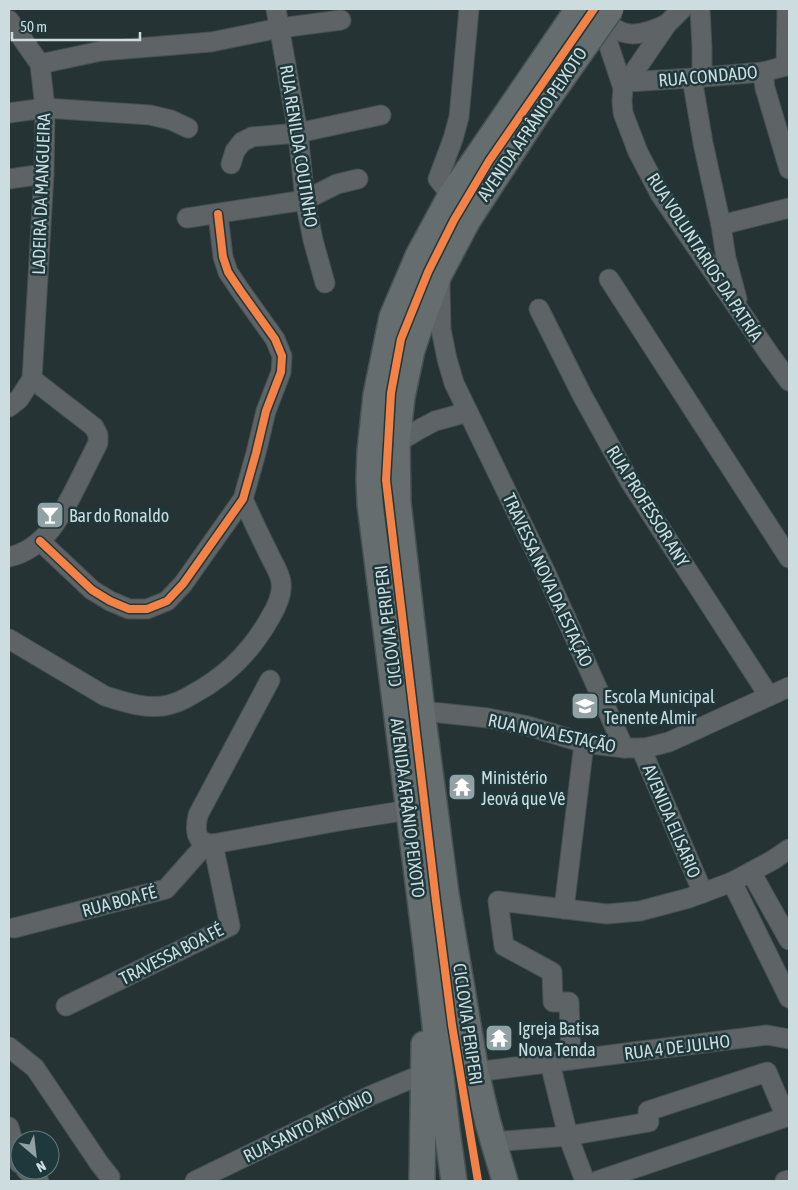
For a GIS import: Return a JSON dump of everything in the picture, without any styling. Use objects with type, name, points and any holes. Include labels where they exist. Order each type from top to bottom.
[{"type":"main road","name":"AVENIDA AFRÂNIO PEIXOTO","points":[[454,1181],[370,504],[370,451],[376,395],[392,317],[445,187],[528,82],[578,9]]},
{"type":"main road","name":"AVENIDA AFRÂNIO PEIXOTO","points":[[506,1181],[493,1142],[476,1072],[446,894],[422,711],[398,502],[397,443],[402,397],[412,350],[439,275],[468,220],[535,117],[610,9]]},
{"type":"main road","points":[[422,1181],[426,946]]},
{"type":"street","name":"RUA RENILDA COUTINHO","points":[[276,9],[298,133],[305,200],[313,240],[325,283]]},
{"type":"street","points":[[445,187],[453,139],[459,117],[469,9]]},
{"type":"street","points":[[598,9],[615,29],[632,34],[643,34],[667,24]]},
{"type":"street","name":"RUA VOLUNTARIOS DA PATRÍA","points":[[598,9],[625,85],[622,101],[623,113],[638,152],[660,194],[789,381]]},
{"type":"street","points":[[625,85],[667,24],[682,9]]},
{"type":"street","points":[[700,9],[702,47],[697,78],[703,143],[726,258],[741,312]]},
{"type":"street","points":[[787,9],[788,66]]},
{"type":"street","name":"LADEIRA DA MANGUEIRA","points":[[9,20],[40,64],[45,108],[44,174],[32,379]]},
{"type":"street","points":[[40,64],[101,51],[211,42],[280,28],[341,20]]},
{"type":"street","name":"RUA CONDADO","points":[[625,85],[763,72],[788,66]]},
{"type":"street","points":[[763,72],[765,88],[786,150],[789,169]]},
{"type":"street","points":[[9,113],[45,108],[150,114],[171,120],[188,128]]},
{"type":"street","points":[[230,164],[235,151],[242,142],[252,137],[298,133],[381,115]]},
{"type":"street","points":[[9,179],[44,174]]},
{"type":"street","points":[[187,218],[305,200],[337,184],[358,179]]},
{"type":"street","points":[[721,226],[789,208]]},
{"type":"street","points":[[40,541],[92,590],[110,601],[129,609],[147,610],[167,600],[183,584],[243,499],[266,411],[281,372],[282,356],[275,339],[228,272],[223,257],[218,214]]},
{"type":"street","name":"TRAVESSA NOVA DA ESTAÇÃO","points":[[439,275],[441,329],[454,383],[633,748]]},
{"type":"street","points":[[609,280],[789,558]]},
{"type":"street","name":"RUA PROFESSOR ANY","points":[[539,309],[582,395],[629,480],[769,696]]},
{"type":"street","points":[[9,407],[19,399],[32,379],[94,428],[98,435],[98,443],[54,526],[40,541],[15,556],[9,557]]},
{"type":"street","points":[[397,443],[435,421],[468,412]]},
{"type":"street","points":[[9,639],[105,696],[120,701],[142,705],[166,706],[209,686],[238,663],[254,643],[280,599],[282,583],[243,499]]},
{"type":"street","points":[[270,680],[198,815],[196,829],[199,838],[209,844],[409,810]]},
{"type":"street","name":"RUA NOVA ESTAÇÃO","points":[[422,711],[488,718],[528,726],[584,743],[633,748],[669,742],[789,687]]},
{"type":"street","points":[[564,909],[584,743]]},
{"type":"street","name":"AVENIDA ELISARIO","points":[[633,748],[703,893]]},
{"type":"street","name":"RUA BOA FÉ","points":[[14,928],[166,889],[209,844]]},
{"type":"street","name":"TRAVESSA BOA FÉ","points":[[66,1006],[230,926],[209,844]]},
{"type":"street","points":[[571,1060],[568,1002],[553,1002],[552,972],[504,946],[498,901],[607,914],[625,914],[689,898],[732,882],[773,860],[789,849]]},
{"type":"street","points":[[751,872],[789,940]]},
{"type":"street","points":[[732,882],[789,998]]},
{"type":"street","name":"RUA 4 DE JULHO","points":[[476,1072],[767,1036],[789,1039]]},
{"type":"street","points":[[9,1047],[35,1068],[110,1177]]},
{"type":"street","points":[[493,1142],[568,1136],[649,1122],[648,1111],[767,1072],[786,1117],[597,1181],[568,1136],[550,1063]]},
{"type":"street","name":"RUA SANTO ANTÔNIO","points":[[195,1181],[372,1095],[423,1074]]},
{"type":"street","points":[[785,1181],[789,1180]]},
{"type":"cycle path","name":"CICLOVIA PERIPERI","points":[[478,1181],[452,1025],[386,480],[391,393],[401,339],[428,272],[454,220],[489,161],[594,9]]},
{"type":"cycle path","points":[[40,541],[92,590],[110,601],[129,609],[147,609],[167,601],[183,584],[243,499],[266,411],[281,372],[282,356],[275,339],[228,272],[223,257],[218,214]]},
{"type":"place","name":"Bar do Ronaldo","points":[[50,515]]},
{"type":"place","name":"Escola Municipal Tenente Almir","points":[[585,706]]},
{"type":"place","name":"Ministério Jeová que Vê","points":[[462,787]]},
{"type":"place","name":"Igreja Batisa Nova Tenda","points":[[499,1038]]}]
